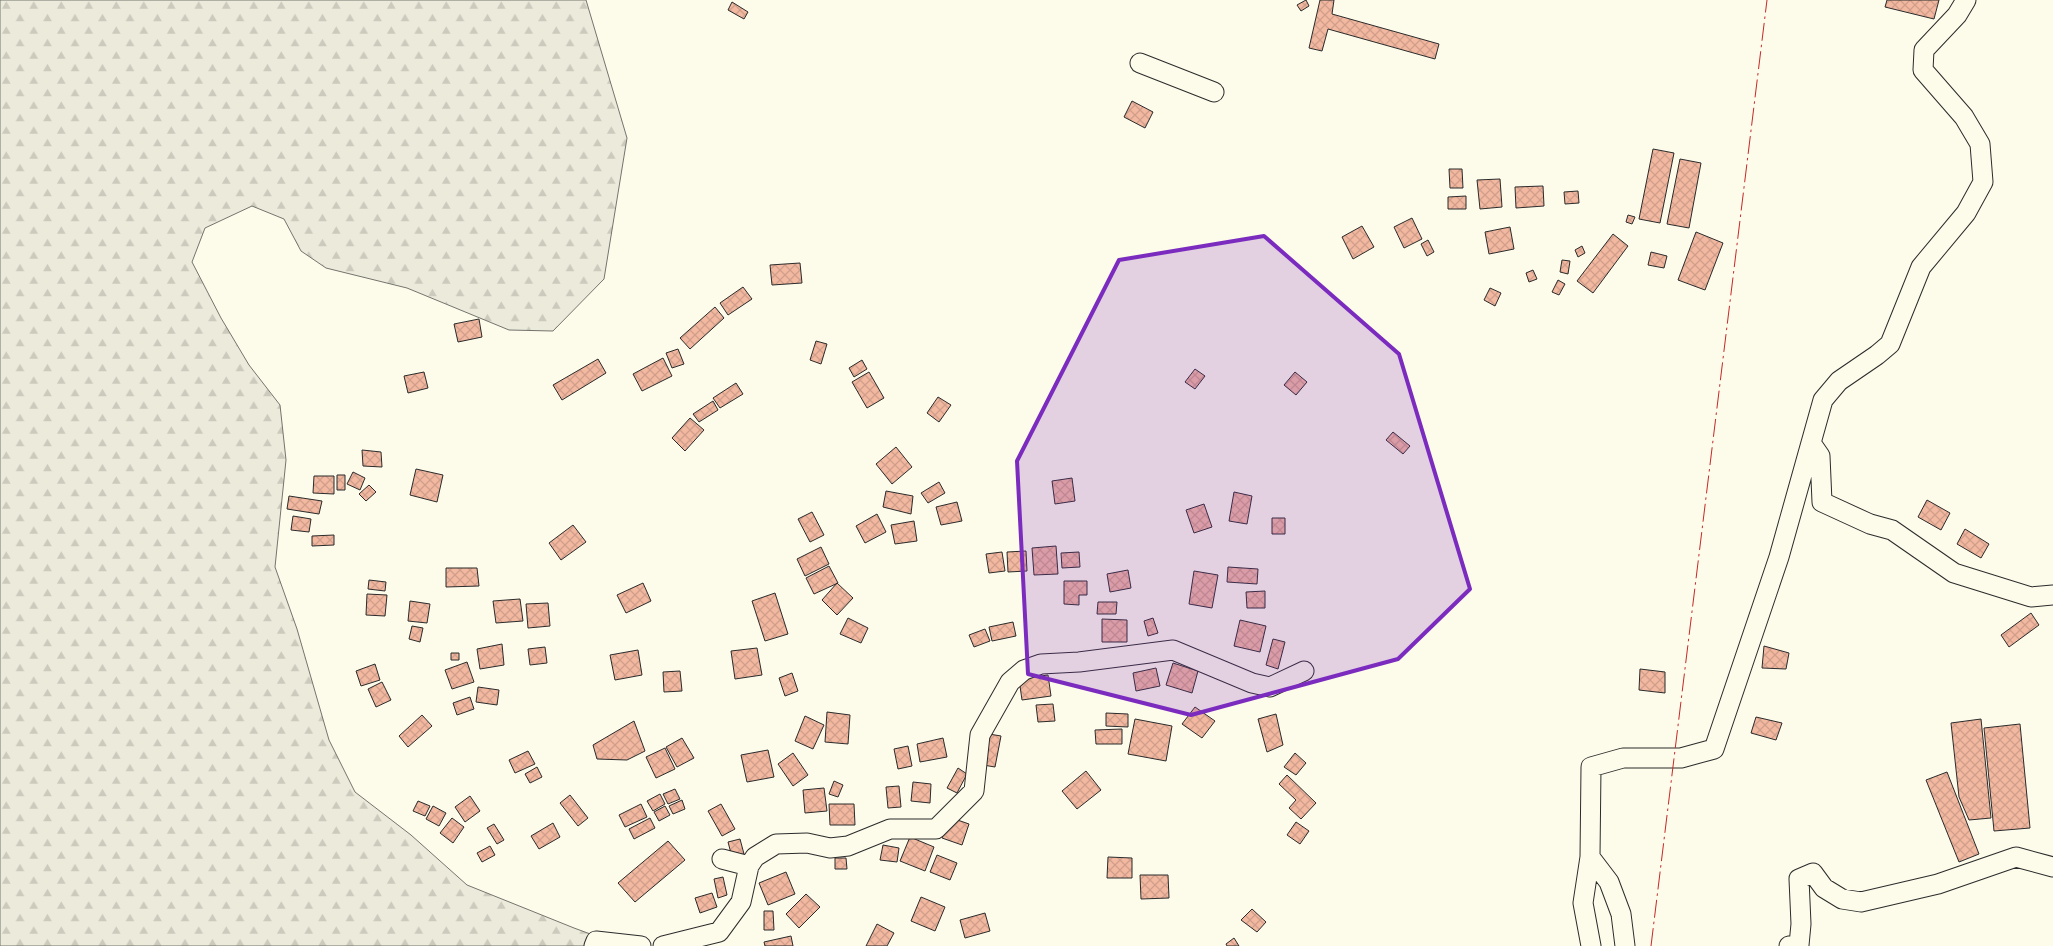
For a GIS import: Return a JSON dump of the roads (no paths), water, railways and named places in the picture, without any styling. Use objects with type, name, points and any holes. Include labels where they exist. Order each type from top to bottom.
[{"type":"street","points":[[1590,946],[1583,903],[1590,857],[1591,767],[1623,758],[1681,758],[1714,750],[1779,557],[1823,400],[1839,381],[1890,344],[1921,267],[1966,213],[1983,182],[1980,144],[1964,117],[1923,70],[1924,50],[1957,15],[1966,0]]},
{"type":"street","points":[[1140,63],[1214,92]]},
{"type":"street","points":[[1811,443],[1820,456],[1822,502],[1870,524],[1892,530],[1954,573],[2031,597],[2053,595]]},
{"type":"street","points":[[663,946],[719,932],[740,902],[749,866],[755,857],[776,844],[807,843],[830,848],[848,846],[890,829],[936,829],[974,791],[980,735],[1010,682],[1024,670],[1040,664],[1079,662],[1173,650],[1252,683],[1270,687],[1304,671]]},
{"type":"street","points":[[1590,857],[1609,882],[1621,914],[1625,946]]},
{"type":"street","points":[[1789,946],[1798,945],[1801,924],[1799,879],[1813,873],[1824,888],[1842,898],[1860,902],[1938,884],[2016,857],[2053,867]]},
{"type":"street","points":[[722,860],[749,866]]},
{"type":"street","points":[[594,946],[596,941],[641,946]]}]
